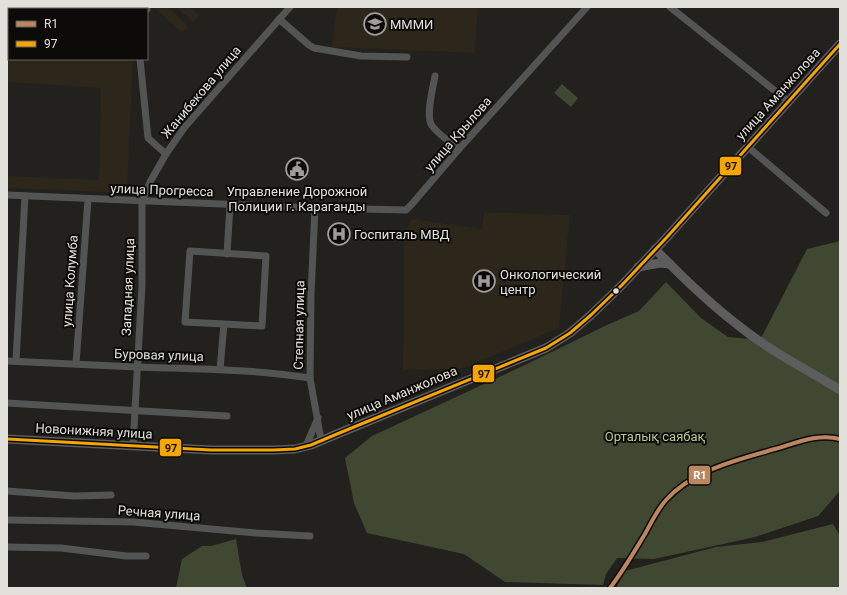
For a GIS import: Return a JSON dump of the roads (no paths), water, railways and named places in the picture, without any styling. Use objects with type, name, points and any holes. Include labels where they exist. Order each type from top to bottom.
[{"type":"main road","name":"улица Аманжолова","points":[[321,440],[466,380],[531,355],[555,343],[570,333],[591,315],[668,236],[840,44]]},
{"type":"main road","points":[[668,236],[666,249],[669,263]]},
{"type":"main road","points":[[655,249],[738,326],[774,351],[840,390]]},
{"type":"main road","points":[[638,267],[648,264],[669,263]]},
{"type":"main road","name":"Новонижняя улица","points":[[7,439],[246,451],[295,449],[321,440]]},
{"type":"street","name":"Жанибекова улица","points":[[142,202],[150,182],[166,154],[184,128],[290,7]]},
{"type":"street","name":"улица Крылова","points":[[315,208],[406,210],[587,7]]},
{"type":"street","points":[[670,7],[789,102]]},
{"type":"street","points":[[279,19],[314,48],[361,56],[407,57]]},
{"type":"street","points":[[140,60],[148,138],[166,154]]},
{"type":"street","points":[[435,76],[429,115],[430,122],[433,127],[459,149]]},
{"type":"street","points":[[748,147],[826,213]]},
{"type":"street","name":"улица Прогресса","points":[[7,195],[142,202],[315,208]]},
{"type":"street","points":[[16,361],[25,196]]},
{"type":"street","name":"улица Колумба","points":[[76,364],[88,199]]},
{"type":"street","name":"Западная улица","points":[[133,446],[142,285],[142,202]]},
{"type":"street","points":[[227,254],[230,204]]},
{"type":"street","name":"Степная улица","points":[[315,208],[311,294],[310,378],[321,440]]},
{"type":"street","points":[[190,251],[266,256],[262,326],[224,324],[185,322],[190,251]]},
{"type":"street","points":[[220,369],[224,324]]},
{"type":"street","name":"Буровая улица","points":[[7,361],[220,369],[266,372],[310,378]]},
{"type":"street","points":[[7,403],[227,416]]},
{"type":"street","points":[[306,446],[318,418]]},
{"type":"street","points":[[7,491],[74,496],[111,495]]},
{"type":"street","name":"Речная улица","points":[[7,520],[133,522],[256,533],[310,536]]},
{"type":"street","points":[[7,547],[61,548],[126,556],[146,556]]},
{"type":"place","name":"МММИ","points":[[375,24]]},
{"type":"place","name":"Управление Дорожной Полиции г. Караганды","points":[[297,169]]},
{"type":"place","name":"Госпиталь МВД","points":[[339,234]]},
{"type":"place","name":"Онкологический центр","points":[[484,281]]},
{"type":"park label","name":"Орталық саябақ","points":[[655,436]]}]
